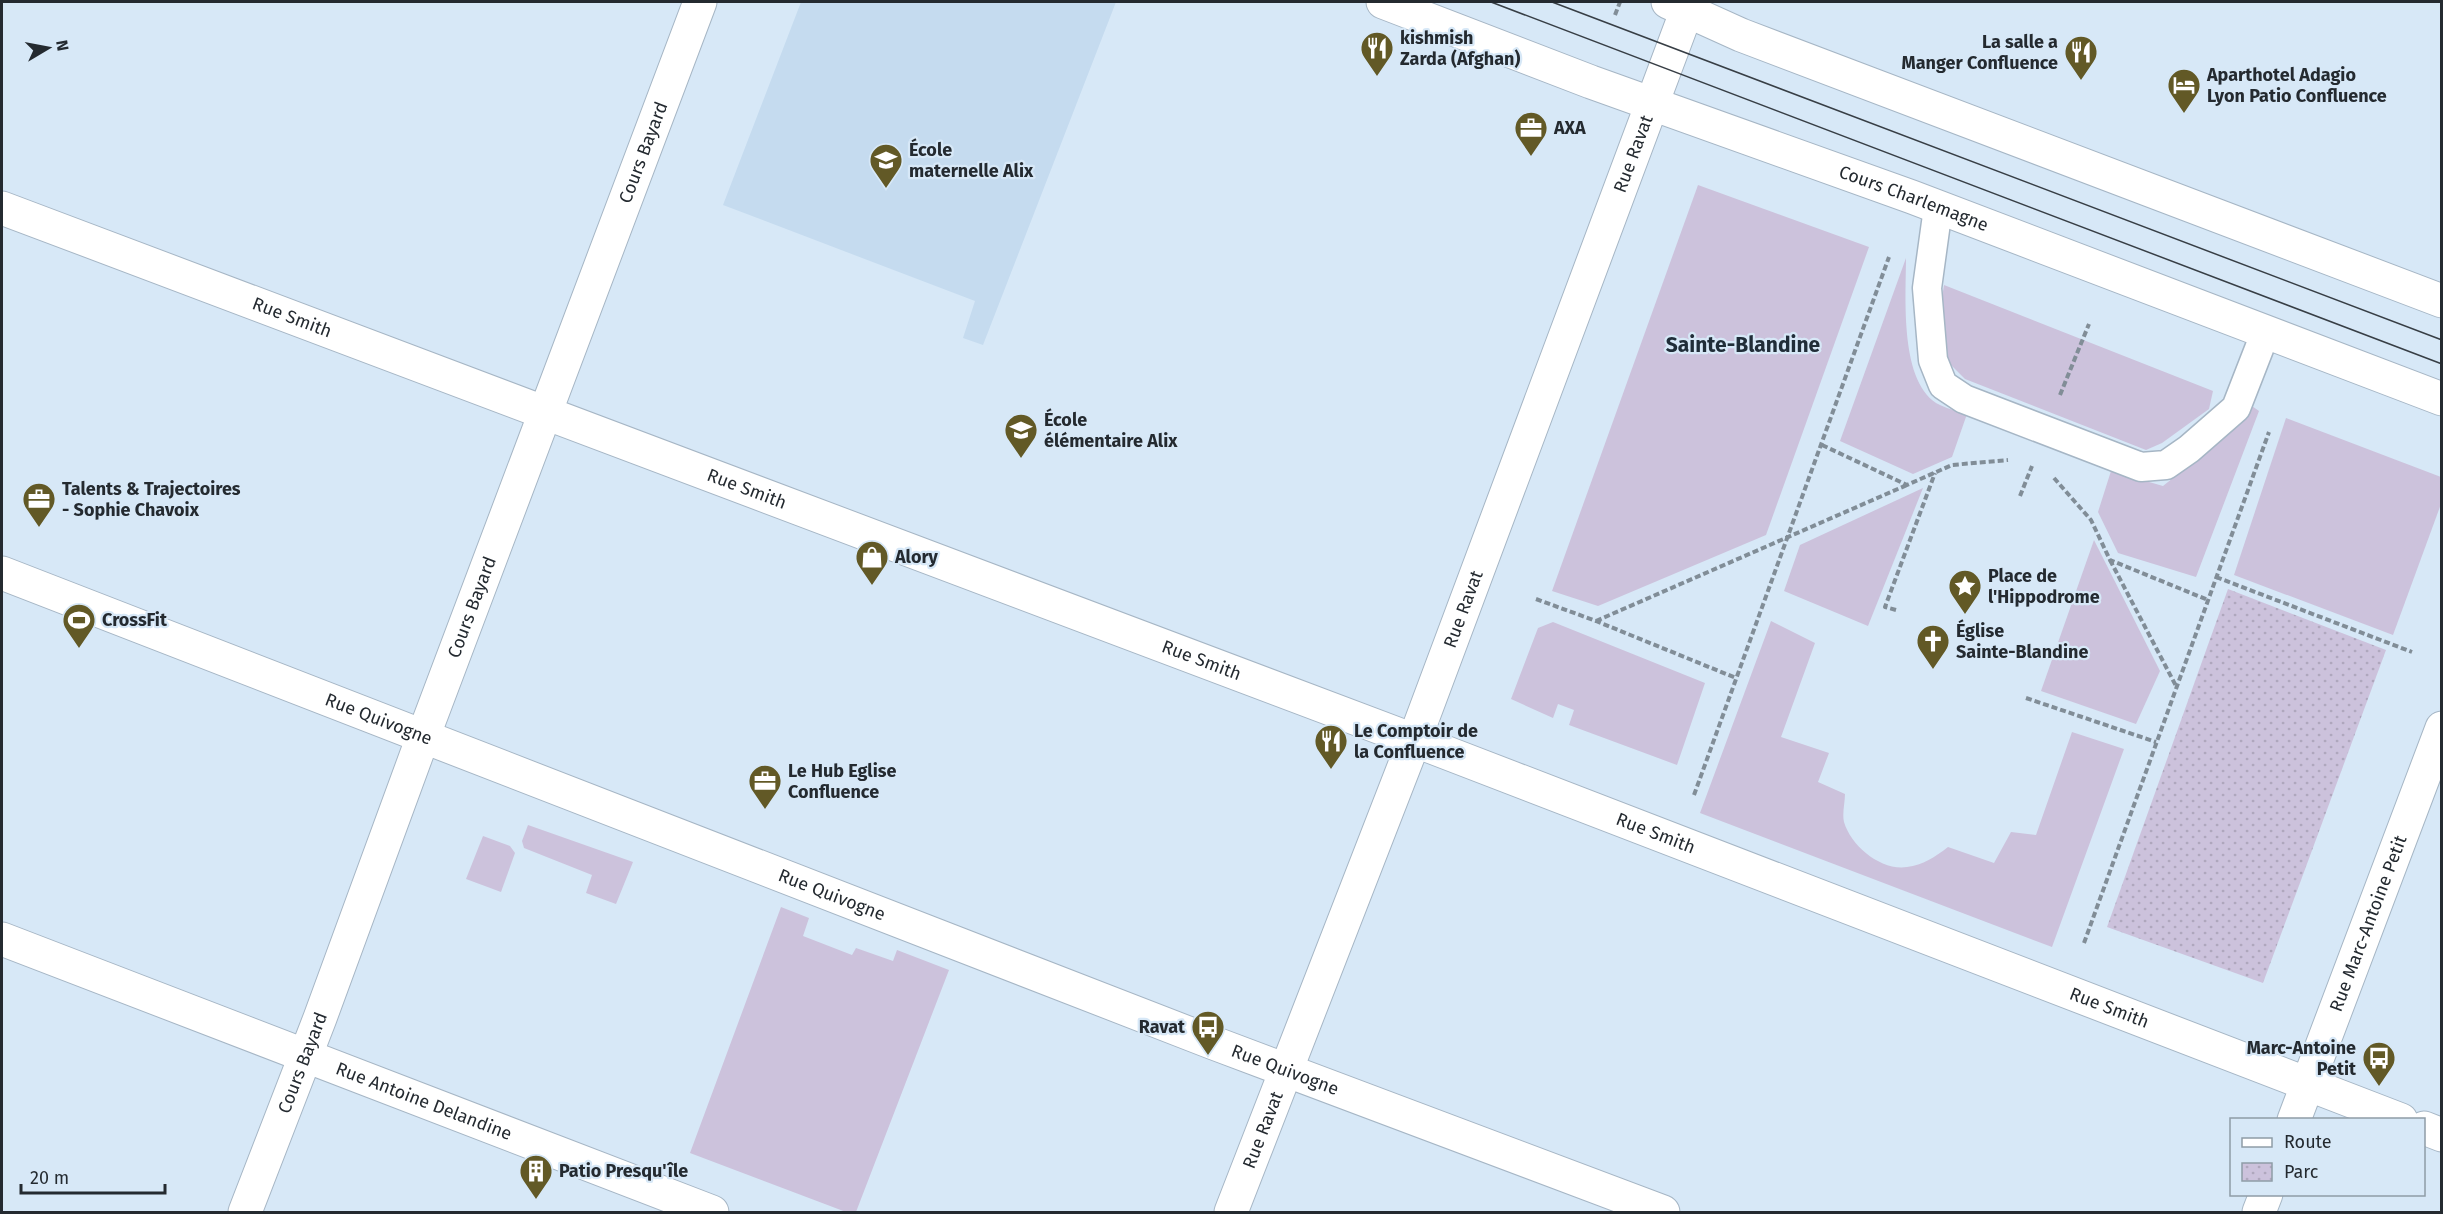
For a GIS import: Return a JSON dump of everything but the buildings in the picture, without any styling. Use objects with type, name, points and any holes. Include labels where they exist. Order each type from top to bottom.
[{"type":"street","name":"Cours Bayard","points":[[245,1212],[700,2]]},
{"type":"street","name":"Cours Charlemagne","points":[[1383,2],[1652,104],[1938,208],[2442,399]]},
{"type":"street","name":"Rue Ravat","points":[[1231,1212],[1414,741],[1652,104],[1681,4]]},
{"type":"street","points":[[1681,4],[1786,52],[2442,301]]},
{"type":"street","name":"Rue Smith","points":[[2,208],[1414,741],[2398,1118]]},
{"type":"street","name":"Rue Quivogne","points":[[2,573],[1285,1070],[1663,1212]]},
{"type":"street","name":"Rue Marc-Antoine Petit","points":[[2294,1118],[2442,728]]},
{"type":"street","name":"Rue Antoine Delandine","points":[[2,939],[712,1212]]},
{"type":"street","points":[[2425,1128],[2442,1135]]},
{"type":"street","points":[[2259,1212],[2265,1196]]},
{"type":"lane","points":[[1938,208],[1927,288],[1933,360],[1943,385],[1964,399],[2141,468],[2166,465],[2189,449],[2236,408],[2265,331]]},
{"type":"path","points":[[1615,15],[1620,2]]},
{"type":"path","points":[[1694,795],[1892,247]]},
{"type":"path","points":[[2084,943],[2270,431]]},
{"type":"path","points":[[1822,444],[1907,485]]},
{"type":"path","points":[[1596,621],[1952,465],[2012,459]]},
{"type":"path","points":[[2049,472],[2091,520],[2176,686]]},
{"type":"path","points":[[1896,610],[1885,607],[1935,473]]},
{"type":"path","points":[[2110,560],[2208,600]]},
{"type":"path","points":[[2216,577],[2412,652]]},
{"type":"path","points":[[1536,599],[1736,678]]},
{"type":"path","points":[[2026,698],[2156,741]]},
{"type":"shaded area","name":"École maternelle Alix","points":[[801,2],[1116,2],[983,345],[963,338],[975,301],[723,205]]},
{"type":"green space","points":[[1698,185],[1869,247],[1766,535],[1598,606],[1552,591]]},
{"type":"green space","points":[[1906,258],[1908,339],[1917,379],[1927,395],[1940,405],[1967,414],[1952,457],[1913,474],[1840,441]]},
{"type":"green space","points":[[1944,285],[2213,391],[2209,409],[2162,443],[2146,450],[1965,379],[1945,359],[1939,318]]},
{"type":"green space","points":[[2249,404],[2259,411],[2196,577],[2118,553],[2098,512],[2111,471],[2163,486],[2243,422]]},
{"type":"green space","points":[[2286,418],[2441,477],[2441,504],[2393,635],[2234,575]]},
{"type":"green space","points":[[1923,488],[1868,626],[1784,591],[1800,545]]},
{"type":"green space","points":[[2094,540],[2160,671],[2136,724],[2041,691]]},
{"type":"green space","points":[[2228,589],[2386,650],[2263,983],[2107,927]]},
{"type":"green space","points":[[1771,621],[1815,643],[1781,737],[1829,753],[1818,782],[1845,794],[1843,819],[1853,840],[1868,855],[1887,865],[1907,867],[1918,864],[1948,847],[1994,863],[2011,832],[2036,835],[2072,732],[2124,749],[2052,947],[1700,813]]},
{"type":"green space","points":[[1553,622],[1705,683],[1677,765],[1569,725],[1574,710],[1558,704],[1553,718],[1511,699],[1538,628]]},
{"type":"green space","points":[[528,825],[633,862],[616,904],[586,893],[592,875],[524,848],[522,841]]},
{"type":"green space","points":[[483,836],[510,846],[515,853],[501,892],[466,879]]},
{"type":"green space","points":[[781,907],[809,918],[803,936],[852,955],[856,948],[893,961],[897,950],[949,970],[856,1212],[846,1212],[690,1153]]},
{"type":"tram line","points":[[1491,2],[2442,364]]},
{"type":"tram line","points":[[1552,2],[2442,340]]},
{"type":"place","name":"kishmish Zarda (Afghan)","points":[[1377,77]]},
{"type":"place","name":"La salle a Manger Confluence","points":[[2081,81]]},
{"type":"place","name":"Aparthotel Adagio Lyon Patio Confluence","points":[[2184,114]]},
{"type":"place","name":"AXA","points":[[1531,157]]},
{"type":"place","name":"École maternelle Alix","points":[[886,189]]},
{"type":"place","name":"École élémentaire Alix","points":[[1021,459]]},
{"type":"place","name":"Talents & Trajectoires - Sophie Chavoix","points":[[39,528]]},
{"type":"place","name":"Alory","points":[[872,586]]},
{"type":"place","name":"Place de l'Hippodrome","points":[[1965,615]]},
{"type":"place","name":"CrossFit","points":[[79,649]]},
{"type":"place","name":"Église Sainte-Blandine","points":[[1933,670]]},
{"type":"place","name":"Le Comptoir de la Confluence","points":[[1331,770]]},
{"type":"place","name":"Le Hub Eglise Confluence","points":[[765,810]]},
{"type":"place","name":"Ravat","points":[[1208,1056]]},
{"type":"place","name":"Marc-Antoine Petit","points":[[2379,1087]]},
{"type":"place","name":"Patio Presqu'île","points":[[536,1200]]},
{"type":"district","name":"Sainte-Blandine","points":[[1743,345]]}]
